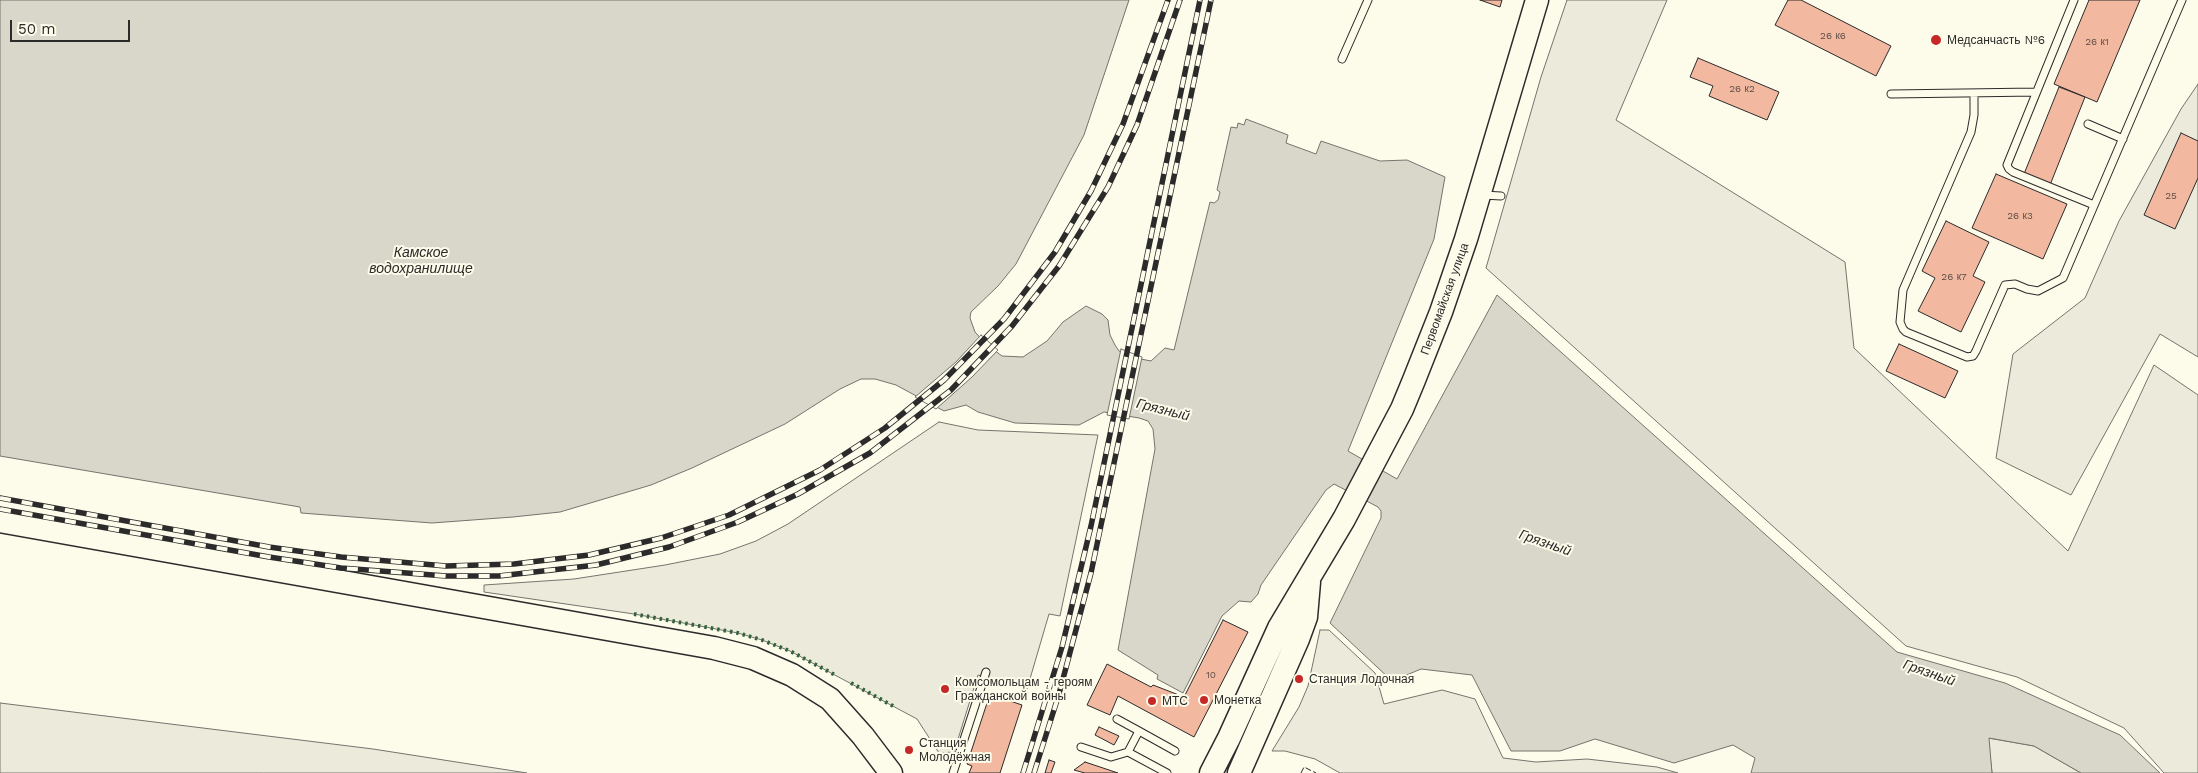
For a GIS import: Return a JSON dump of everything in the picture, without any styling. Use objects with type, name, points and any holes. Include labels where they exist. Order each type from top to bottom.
[{"type":"main road","name":"Первомайская улица","points":[[1211,773],[1233,730],[1279,628],[1344,519],[1402,409],[1491,195],[1537,0]]},
{"type":"main road","points":[[0,521],[714,648],[753,658],[792,675],[830,699],[856,728],[891,773]]},
{"type":"main road","name":"Первомайская улица","points":[[1239,773],[1306,617],[1309,580]]},
{"type":"lane","points":[[1342,59],[1368,0]]},
{"type":"lane","points":[[2074,0],[2008,160],[2009,169],[2094,206]]},
{"type":"lane","points":[[1974,94],[1974,115],[1971,132],[1903,290],[1900,326],[1902,330],[1962,356],[1973,356],[2005,285],[2015,284],[2027,290],[2038,291],[2063,278],[2182,0]]},
{"type":"lane","points":[[1891,94],[2036,92]]},
{"type":"lane","points":[[2088,124],[2123,139]]},
{"type":"lane","points":[[953,773],[986,672]]},
{"type":"lane","points":[[1116,719],[1176,751]]},
{"type":"lane","points":[[1128,752],[1139,731]]},
{"type":"lane","points":[[1081,747],[1111,757],[1128,752],[1168,773]]},
{"type":"shaded area","points":[[1567,0],[1667,0],[1616,120],[1845,262],[1854,348],[2068,551],[2154,365],[2198,395],[2198,773],[2164,773],[2124,728],[2017,677],[1906,646],[1486,268],[1541,77]]},
{"type":"shaded area","points":[[2198,84],[2198,357],[2160,334],[2071,495],[1996,458],[2013,354],[2085,298],[2119,221],[2181,109]]},
{"type":"shaded area","points":[[939,422],[978,430],[1098,435],[1060,616],[1049,614],[1027,689],[978,675],[954,752],[939,753],[917,719],[790,651],[762,640],[738,633],[634,614],[484,592],[484,585],[574,579],[665,565],[720,554],[756,541],[788,524]]},
{"type":"shaded area","points":[[1320,630],[1329,630],[1375,673],[1384,704],[1442,690],[1475,699],[1503,758],[1536,762],[1587,759],[1657,767],[1678,773],[1340,773],[1315,759],[1285,751],[1272,751],[1299,707],[1308,686]]},
{"type":"shaded area","points":[[0,703],[373,749],[527,773],[0,773]]},
{"type":"shaded area","points":[[1988,738],[2034,746],[2081,773],[1992,773]]},
{"type":"water","name":"Камское водохранилище","points":[[0,0],[1129,0],[1084,135],[1016,264],[998,286],[971,312],[970,318],[975,332],[986,344],[1002,356],[1023,357],[1047,341],[1063,322],[1086,306],[1102,314],[1108,320],[1110,335],[1115,345],[1119,351],[1131,357],[1151,361],[1165,348],[1174,350],[1210,202],[1214,203],[1218,200],[1220,192],[1217,190],[1231,127],[1237,128],[1238,123],[1244,125],[1246,119],[1288,135],[1286,143],[1316,154],[1321,141],[1380,161],[1407,160],[1445,177],[1434,239],[1348,451],[1397,479],[1497,295],[1897,652],[2005,683],[2120,735],[2160,773],[2081,773],[2034,746],[1989,738],[1992,773],[1751,773],[1755,758],[1733,745],[1674,763],[1595,739],[1560,751],[1511,751],[1472,675],[1421,669],[1392,681],[1330,623],[1381,518],[1381,511],[1378,507],[1334,484],[1326,490],[1261,585],[1258,594],[1251,602],[1239,601],[1222,616],[1183,693],[1157,679],[1158,675],[1118,650],[1155,449],[1153,429],[1148,421],[1104,412],[1079,425],[1015,423],[978,412],[966,405],[944,411],[896,385],[875,379],[861,379],[840,389],[785,424],[692,468],[651,485],[560,512],[432,523],[301,513],[300,507],[0,456]]},
{"type":"pier","points":[[981,335],[998,350],[972,377],[936,409],[915,397],[956,362]]},
{"type":"pier","points":[[1121,349],[1142,357],[1129,419],[1107,415]]},
{"type":"building","points":[[1480,0],[1502,0],[1500,7]]},
{"type":"building","points":[[1788,0],[1801,0],[1891,46],[1876,76],[1775,25]]},
{"type":"building","points":[[2089,0],[2140,0],[2097,102],[2054,84]]},
{"type":"building","points":[[1698,58],[1779,92],[1767,120],[1709,96],[1713,86],[1690,77]]},
{"type":"building","points":[[2059,87],[2085,97],[2050,185],[2024,174]]},
{"type":"building","points":[[2181,133],[2198,141],[2198,178],[2175,229],[2144,215]]},
{"type":"building","points":[[1996,174],[2067,204],[2043,259],[1972,228]]},
{"type":"building","points":[[1946,221],[1989,242],[1973,276],[1985,282],[1961,332],[1918,311],[1935,278],[1922,271]]},
{"type":"building","points":[[1899,344],[1958,371],[1945,398],[1886,371]]},
{"type":"building","points":[[1223,620],[1248,632],[1194,737],[1118,696],[1110,715],[1087,705],[1107,664],[1151,687],[1153,685],[1184,697]]},
{"type":"building","points":[[990,694],[1022,705],[1000,773],[969,773],[972,766],[967,764]]},
{"type":"building","points":[[1099,727],[1119,736],[1114,745],[1095,735]]},
{"type":"building","points":[[1049,760],[1055,762],[1051,773],[1045,773]]},
{"type":"building","points":[[1085,762],[1118,773],[1085,773],[1074,770]]},
{"type":"railway","points":[[0,498],[269,547],[341,557],[446,566],[514,564],[589,555],[661,538],[729,515],[820,470],[885,428],[944,380],[1004,319],[1055,252],[1091,191],[1123,124],[1168,0]]},
{"type":"railway","points":[[0,509],[341,568],[446,576],[499,576],[596,565],[669,547],[738,522],[798,494],[870,453],[951,390],[1012,326],[1059,266],[1108,187],[1137,125],[1180,0]]},
{"type":"railway","points":[[1023,773],[1062,647],[1091,526],[1200,0]]},
{"type":"railway","points":[[1034,773],[1059,694],[1091,573],[1211,0]]},
{"type":"hedge","points":[[634,614],[738,633],[762,640],[790,651],[837,676]]},
{"type":"hedge","points":[[851,683],[893,706]]},
{"type":"fence","points":[[1301,773],[1304,767],[1316,773]]},
{"type":"place","name":"Медсанчасть №6","points":[[1936,40]]},
{"type":"place","name":"Станция Лодочная","points":[[1299,679]]},
{"type":"place","name":"Комсомольцам - героям Гражданской войны","points":[[945,689]]},
{"type":"place","name":"Монетка","points":[[1204,700]]},
{"type":"place","name":"МТС","points":[[1152,701]]},
{"type":"place","name":"Станция Молодёжная","points":[[909,750]]},
{"type":"water label","name":"Грязный","points":[[1163,410]]},
{"type":"water label","name":"Грязный","points":[[1545,543]]},
{"type":"water label","name":"Грязный","points":[[1929,673]]}]
